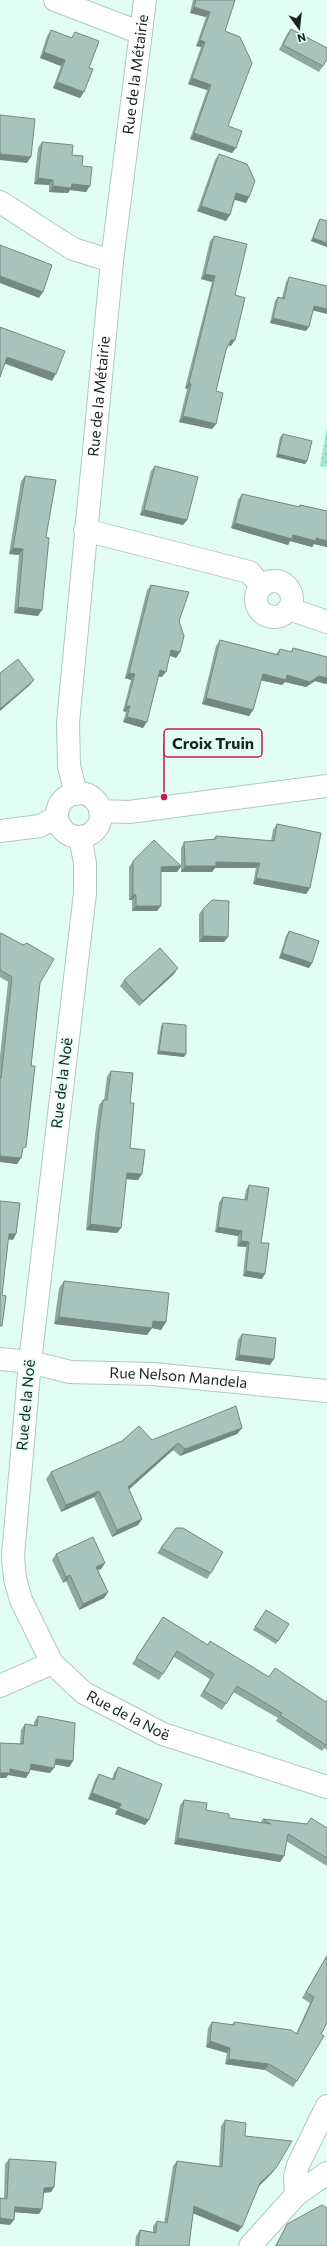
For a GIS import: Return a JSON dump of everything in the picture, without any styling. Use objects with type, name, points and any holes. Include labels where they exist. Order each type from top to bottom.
[{"type":"street","points":[[55,0],[141,33]]},
{"type":"street","name":"Rue de la Métairie","points":[[76,794],[69,766],[68,723],[85,530],[112,261],[145,0]]},
{"type":"street","points":[[0,202],[73,248],[112,261]]},
{"type":"street","points":[[85,530],[249,572],[262,586],[273,582],[283,584],[288,588],[292,598],[289,609],[327,622]]},
{"type":"street","points":[[100,811],[129,812],[327,786]]},
{"type":"street","points":[[76,794],[89,796],[94,800],[100,811],[100,818],[94,831],[80,837],[67,834],[62,829],[57,817],[60,804],[64,799],[76,794]]},
{"type":"street","points":[[0,831],[40,826],[57,817]]},
{"type":"street","name":"Rue de la Noë","points":[[80,837],[85,864],[85,893],[30,1362],[13,1556],[15,1579],[21,1600],[52,1663],[84,1693],[163,1734],[327,1787]]},
{"type":"street","name":"Rue Nelson Mandela","points":[[0,1359],[30,1362],[70,1372],[153,1374],[327,1391]]},
{"type":"street","points":[[0,1686],[52,1663]]},
{"type":"street","points":[[296,2195],[295,2177],[298,2164],[327,2106]]},
{"type":"street","points":[[250,2246],[296,2195],[327,2174]]},
{"type":"green space","points":[[327,427],[327,467],[320,466]]},
{"type":"building","points":[[196,0],[235,0],[225,31],[240,37],[252,63],[228,126],[242,131],[236,148],[194,133],[211,85],[192,78],[205,42],[200,40],[210,12],[194,7]]},
{"type":"building","points":[[291,29],[327,48],[327,59],[323,66],[283,45]]},
{"type":"building","points":[[51,30],[72,38],[75,32],[99,41],[89,68],[93,69],[84,92],[57,82],[65,60],[44,52]]},
{"type":"building","points":[[0,115],[35,119],[31,157],[0,154]]},
{"type":"building","points":[[42,142],[73,145],[72,155],[83,156],[82,166],[92,167],[90,186],[72,184],[71,188],[53,186],[53,180],[38,178]]},
{"type":"building","points":[[219,154],[247,164],[255,181],[249,197],[236,193],[230,215],[201,206]]},
{"type":"building","points":[[320,219],[327,221],[327,243],[313,238]]},
{"type":"building","points":[[214,236],[247,244],[235,295],[245,298],[235,340],[231,340],[226,350],[216,391],[223,393],[216,424],[183,416],[191,384],[189,383],[215,276],[205,274]]},
{"type":"building","points":[[0,245],[52,265],[43,292],[0,276]]},
{"type":"building","points":[[289,277],[327,286],[327,309],[314,306],[309,327],[273,318],[278,297],[284,299]]},
{"type":"building","points":[[0,327],[65,351],[56,374],[7,357],[0,377]]},
{"type":"building","points":[[283,434],[312,441],[307,461],[278,454]]},
{"type":"building","points":[[155,466],[198,477],[187,520],[144,510]]},
{"type":"building","points":[[25,476],[56,480],[46,537],[49,538],[42,610],[18,607],[23,549],[13,548]]},
{"type":"building","points":[[242,494],[300,507],[300,505],[327,511],[327,541],[316,538],[316,541],[293,535],[292,539],[235,523]]},
{"type":"building","points":[[151,585],[189,592],[179,621],[184,636],[180,652],[171,650],[166,672],[160,670],[147,722],[127,717],[130,706],[126,706],[135,674],[129,673]]},
{"type":"building","points":[[220,640],[278,655],[280,649],[292,652],[293,648],[327,657],[327,678],[319,676],[310,682],[287,675],[286,680],[263,674],[253,710],[206,698]]},
{"type":"building","points":[[18,659],[34,680],[0,709],[0,673]]},
{"type":"building","points":[[277,824],[321,833],[310,888],[256,878],[260,863],[216,862],[216,866],[185,866],[184,842],[216,839],[216,836],[274,841]]},
{"type":"building","points":[[154,840],[181,866],[161,867],[161,906],[136,906],[136,895],[133,895],[133,861]]},
{"type":"building","points":[[212,900],[229,901],[228,937],[203,936],[203,909]]},
{"type":"building","points":[[289,931],[319,941],[312,963],[282,953]]},
{"type":"building","points":[[1,933],[23,945],[27,943],[54,959],[40,983],[31,1066],[35,1066],[26,1147],[23,1148],[21,1158],[0,1156],[0,1078],[12,977],[0,970]]},
{"type":"building","points":[[160,948],[178,968],[143,1001],[124,980]]},
{"type":"building","points":[[163,1023],[186,1025],[186,1054],[159,1051]]},
{"type":"building","points":[[111,1071],[133,1073],[130,1103],[134,1103],[130,1148],[145,1150],[142,1174],[127,1173],[121,1228],[90,1224],[103,1100],[107,1100]]},
{"type":"building","points":[[249,1185],[269,1188],[261,1243],[269,1243],[265,1274],[246,1271],[249,1242],[241,1241],[242,1231],[218,1227],[223,1197],[247,1200]]},
{"type":"building","points":[[0,1201],[20,1203],[16,1234],[9,1234],[2,1295],[6,1296],[2,1326],[0,1326]]},
{"type":"building","points":[[64,1281],[169,1293],[166,1322],[153,1321],[152,1328],[59,1317]]},
{"type":"building","points":[[242,1334],[276,1338],[274,1359],[239,1355]]},
{"type":"building","points":[[236,1406],[242,1428],[185,1449],[178,1443],[128,1487],[142,1519],[117,1530],[99,1491],[66,1505],[51,1472],[122,1441],[139,1426],[152,1440]]},
{"type":"building","points":[[176,1528],[183,1528],[223,1552],[211,1573],[161,1548]]},
{"type":"building","points":[[93,1537],[105,1563],[96,1567],[108,1592],[83,1604],[70,1575],[66,1577],[56,1554]]},
{"type":"building","points":[[266,1610],[289,1624],[278,1641],[255,1627]]},
{"type":"building","points":[[163,1617],[208,1645],[210,1641],[269,1677],[275,1668],[326,1702],[327,1700],[327,1744],[326,1745],[280,1715],[282,1713],[237,1686],[226,1704],[204,1691],[214,1674],[177,1651],[163,1674],[136,1658]]},
{"type":"building","points":[[38,1716],[75,1723],[73,1761],[56,1759],[54,1768],[31,1764],[29,1773],[10,1769],[10,1773],[0,1773],[0,1743],[23,1744],[25,1724],[37,1726]]},
{"type":"building","points":[[118,1767],[162,1784],[149,1820],[119,1808],[121,1804],[92,1793],[99,1774],[114,1780]]},
{"type":"building","points":[[184,1800],[207,1803],[206,1810],[229,1814],[229,1818],[271,1824],[263,1819],[307,1824],[311,1818],[327,1828],[327,1858],[288,1834],[284,1856],[178,1838]]},
{"type":"building","points":[[327,1956],[327,2023],[321,2034],[324,2036],[297,2081],[269,2064],[229,2059],[230,2048],[210,2041],[212,2022],[234,2025],[234,2022],[291,2030],[297,2034],[314,1997],[306,1992]]},
{"type":"building","points":[[225,2120],[246,2123],[245,2136],[292,2141],[276,2168],[260,2183],[242,2227],[194,2206],[189,2246],[138,2246],[140,2230],[156,2233],[157,2221],[167,2223],[177,2161],[222,2167]]},
{"type":"building","points":[[9,2159],[56,2162],[54,2187],[44,2188],[42,2209],[15,2207],[14,2220],[0,2218],[0,2198],[7,2199]]},
{"type":"building","points":[[322,2205],[327,2208],[327,2246],[276,2246],[287,2224]]},
{"type":"place","name":"Croix Truin","points":[[164,797]]}]
